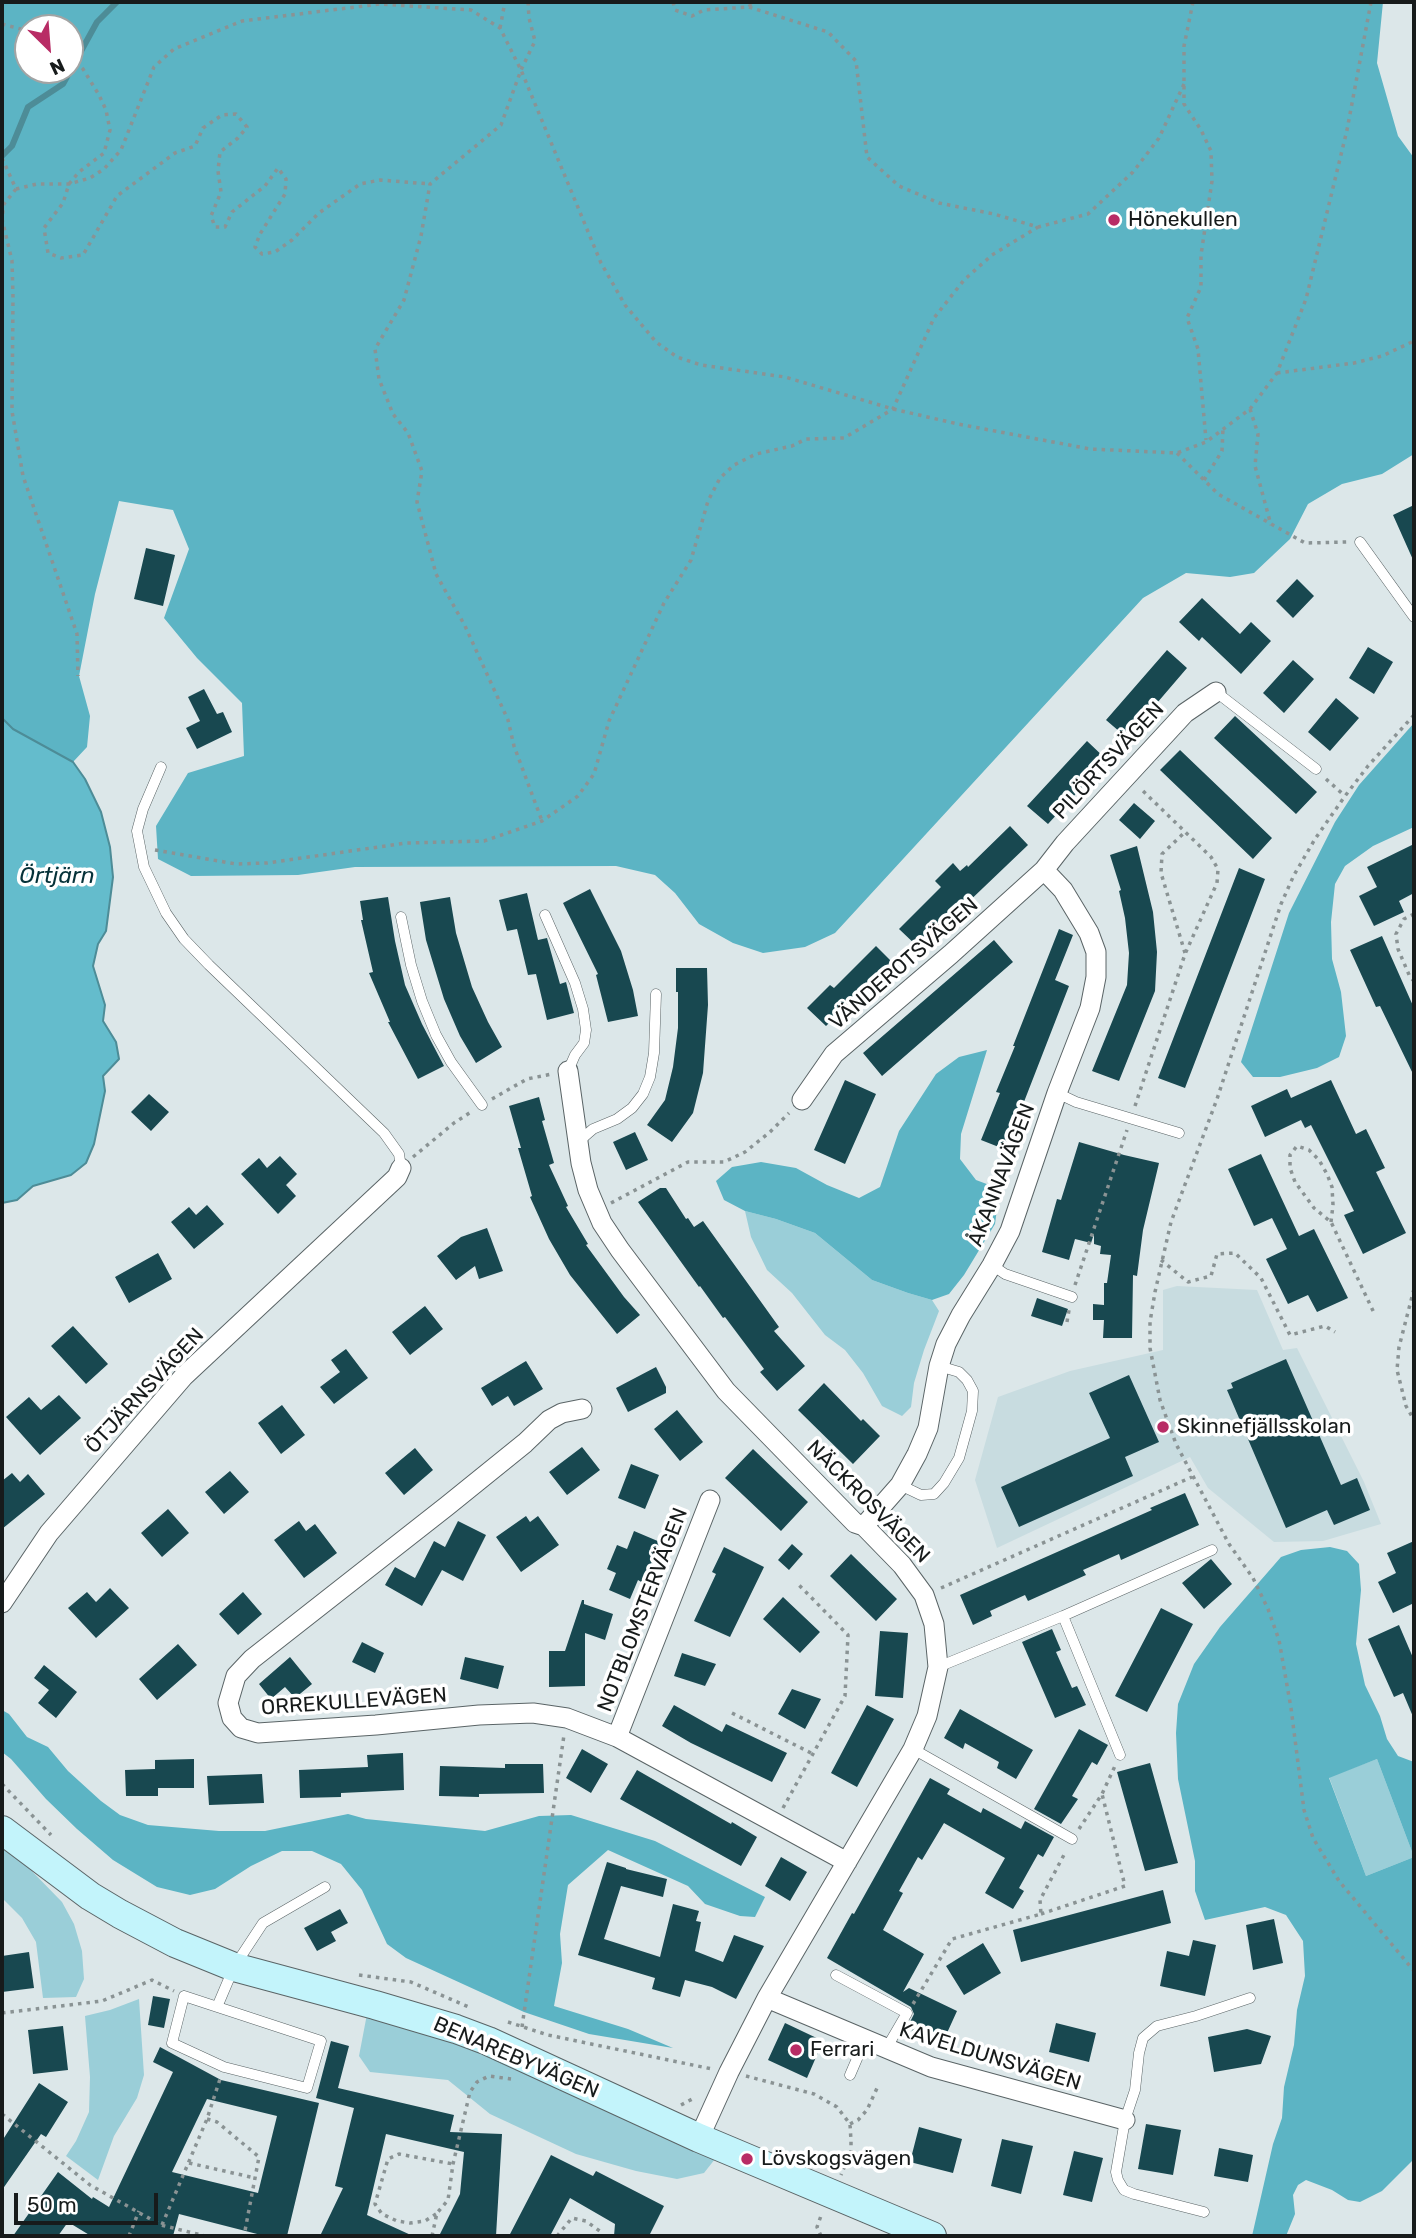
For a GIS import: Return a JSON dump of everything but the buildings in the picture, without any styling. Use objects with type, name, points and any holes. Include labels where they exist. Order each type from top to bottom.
[{"type":"street","name":"PILÖRTSVÄGEN","points":[[1044,870],[1065,843],[1185,713],[1216,692]]},
{"type":"street","name":"ÅKANNAVÄGEN","points":[[864,1526],[900,1485],[917,1454],[928,1428],[939,1366],[946,1344],[1010,1231],[1057,1093],[1090,1008],[1096,977],[1096,952],[1089,933],[1063,890],[1044,870]]},
{"type":"street","name":"VÄNDEROTSVÄGEN","points":[[802,1100],[834,1054],[1044,870]]},
{"type":"street","name":"NÄCKROSVÄGEN","points":[[568,1071],[588,1190],[602,1223],[639,1279],[726,1391],[855,1522],[864,1526],[902,1564],[924,1595],[934,1624],[938,1667],[928,1716],[913,1749],[768,1998],[729,2072],[699,2138]]},
{"type":"street","name":"ÖTJÄRNSVÄGEN","points":[[2,1603],[49,1533],[184,1376],[397,1177],[401,1168]]},
{"type":"street","name":"ORREKULLEVÄGEN","points":[[582,1409],[562,1413],[549,1420],[437,1515],[252,1659],[236,1676],[228,1703],[232,1718],[242,1728],[258,1733],[324,1730],[479,1715],[533,1713],[567,1718],[617,1737],[847,1862]]},
{"type":"street","name":"NOTBLOMSTERVÄGEN","points":[[617,1737],[710,1500]]},
{"type":"street","name":"BENAREBYVÄGEN","points":[[2,1809],[60,1875]]},
{"type":"street","name":"BENAREBYVÄGEN","points":[[2,1830],[60,1875],[120,1914],[175,1943],[234,1967],[353,1998],[488,2041],[699,2138],[932,2236]]},
{"type":"street","name":"KAVELDUNSVÄGEN","points":[[768,1998],[886,2049],[954,2074],[1125,2120]]},
{"type":"lane","points":[[1360,542],[1414,617]]},
{"type":"lane","points":[[1216,692],[1316,769]]},
{"type":"lane","points":[[162,766],[143,808],[137,831],[144,867],[155,893],[184,939],[384,1133],[399,1154],[401,1168]]},
{"type":"lane","points":[[545,915],[575,983],[583,1009],[586,1030],[584,1043],[568,1071]]},
{"type":"lane","points":[[401,917],[411,965],[436,1035],[451,1062],[482,1105]]},
{"type":"lane","points":[[578,1142],[593,1129],[617,1119],[632,1108],[643,1094],[654,1053],[656,994]]},
{"type":"lane","points":[[1057,1093],[1076,1102],[1179,1133]]},
{"type":"lane","points":[[992,1265],[1005,1274],[1072,1297]]},
{"type":"lane","points":[[900,1485],[921,1495],[934,1494],[959,1458],[972,1411],[973,1391],[960,1372],[939,1366]]},
{"type":"lane","points":[[938,1667],[1063,1616],[1212,1550]]},
{"type":"lane","points":[[1063,1616],[1120,1755]]},
{"type":"lane","points":[[913,1749],[1072,1839]]},
{"type":"lane","points":[[217,2007],[234,1967],[263,1923],[325,1887]]},
{"type":"lane","points":[[836,1975],[907,2013],[886,2049]]},
{"type":"lane","points":[[184,1996],[217,2007],[321,2041],[307,2088],[224,2067],[172,2043],[184,1996]]},
{"type":"lane","points":[[1204,2212],[1124,2190],[1118,2180],[1116,2172],[1125,2120],[1135,2090],[1139,2053],[1143,2039],[1157,2026],[1250,1998]]},
{"type":"lane","points":[[850,2075],[865,2040]]},
{"type":"path","points":[[500,28],[505,2]]},
{"type":"path","points":[[528,2],[529,18],[536,41],[521,70],[501,125],[430,184],[421,236],[404,300],[375,349],[379,379],[393,414],[408,433],[422,471],[417,502],[436,575],[465,626],[508,720],[514,746],[542,821]]},
{"type":"path","points":[[673,2],[675,10],[692,16],[704,10],[750,4],[828,32],[856,61],[867,157],[899,186],[939,203],[994,214],[1038,227]]},
{"type":"path","points":[[1193,2],[1184,46],[1184,104],[1211,150],[1212,181],[1201,255],[1201,287],[1187,318],[1198,349],[1206,442]]},
{"type":"path","points":[[77,634],[78,676],[78,634],[23,476],[12,411],[12,273],[2,219],[4,204],[16,189],[37,184],[69,184],[90,178],[104,169],[121,150],[154,67],[174,49],[242,21],[380,4],[471,10],[500,28],[521,70],[601,263],[625,305],[656,342],[677,357],[701,365],[785,377],[893,409],[958,424],[1090,449],[1177,453],[1206,442],[1250,409],[1277,373],[1306,299],[1347,130],[1371,2]]},
{"type":"path","points":[[84,71],[106,110],[110,130],[104,153],[79,172],[69,184],[62,204],[44,228],[48,253],[61,258],[83,255],[117,196],[175,153],[195,146],[202,128],[222,115],[236,114],[247,127],[220,152],[218,171],[221,192],[211,216],[215,227],[225,226],[232,212],[265,186],[278,168],[286,179],[285,194],[255,247],[262,254],[275,252],[292,240],[319,213],[360,184],[380,180],[430,184]]},
{"type":"path","points":[[139,848],[236,864],[267,863],[406,843],[484,841],[542,821],[578,796],[594,774],[609,721],[664,603],[691,560],[708,501],[720,478],[734,465],[756,454],[792,446],[806,439],[844,438],[893,409],[934,318],[964,280],[992,255],[1038,227],[1088,214],[1133,172],[1159,138],[1184,84]]},
{"type":"path","points":[[2,158],[16,189]]},
{"type":"path","points":[[1277,373],[1354,363],[1382,356],[1414,341]]},
{"type":"path","points":[[1250,409],[1258,435],[1255,466],[1271,525]]},
{"type":"path","points":[[1203,481],[1222,451],[1223,428]]},
{"type":"path","points":[[1177,453],[1218,494],[1305,543],[1360,542]]},
{"type":"path","points":[[1414,715],[1345,796],[1294,874],[1281,904],[1217,1099],[1171,1222],[1150,1322],[1150,1348],[1160,1400],[1176,1444],[1229,1544],[1252,1578],[1279,1640],[1304,1810],[1313,1838],[1339,1881],[1414,1971]]},
{"type":"path","points":[[1316,769],[1345,796]]},
{"type":"path","points":[[1068,1322],[1082,1262],[1185,954],[1217,883],[1218,869],[1211,857],[1127,776]]},
{"type":"path","points":[[1185,832],[1162,854],[1161,873],[1185,954]]},
{"type":"path","points":[[1414,914],[1404,919],[1396,934],[1398,949],[1414,981]]},
{"type":"path","points":[[597,1211],[688,1162],[723,1162],[745,1152],[802,1100]]},
{"type":"path","points":[[1331,1222],[1332,1187],[1327,1174],[1309,1150],[1297,1146],[1290,1155],[1290,1168],[1295,1182],[1314,1208],[1331,1222],[1375,1315]]},
{"type":"path","points":[[1161,1260],[1188,1282],[1211,1276],[1217,1254],[1236,1253],[1261,1278],[1290,1335],[1325,1326],[1335,1332]]},
{"type":"path","points":[[1414,1289],[1399,1347],[1397,1370],[1406,1406],[1414,1420]]},
{"type":"path","points":[[924,1595],[1192,1477]]},
{"type":"path","points":[[775,1822],[845,1696],[848,1635],[798,1584]]},
{"type":"path","points":[[732,1713],[813,1754]]},
{"type":"path","points":[[522,2027],[565,1732]]},
{"type":"path","points":[[1041,1914],[1040,1900],[1072,1839],[1102,1794],[1120,1755]]},
{"type":"path","points":[[2,1784],[55,1839]]},
{"type":"path","points":[[907,2013],[952,1939],[1041,1914],[1125,1886],[1102,1794]]},
{"type":"path","points":[[351,1974],[411,1982],[481,2012]]},
{"type":"path","points":[[2,2013],[102,2001],[152,1980],[184,1996]]},
{"type":"path","points":[[505,2021],[586,2043],[729,2072],[814,2094],[837,2107],[850,2124],[851,2151],[838,2184]]},
{"type":"path","points":[[161,2225],[207,2119],[224,2067]]},
{"type":"path","points":[[850,2124],[867,2110],[878,2086]]},
{"type":"path","points":[[2,2114],[90,2185],[161,2225],[205,2236]]},
{"type":"path","points":[[207,2119],[217,2122],[259,2157],[244,2236]]},
{"type":"path","points":[[453,2165],[399,2154],[388,2159],[375,2204],[382,2214],[410,2223],[425,2221],[437,2213],[448,2200],[461,2123]]},
{"type":"path","points":[[810,2164],[830,2156],[846,2162]]},
{"type":"path","points":[[189,2162],[255,2178]]},
{"type":"path","points":[[821,2236],[817,2227],[825,2207]]},
{"type":"path","points":[[129,2236],[139,2211]]},
{"type":"path","points":[[432,2236],[437,2213]]},
{"type":"path","points":[[557,2236],[572,2218],[586,2221],[601,2232],[602,2236]]},
{"type":"shaded area","points":[[2,2],[1383,2],[1377,63],[1398,136],[1414,158],[1414,454],[1382,474],[1342,484],[1308,504],[1290,539],[1254,573],[1230,577],[1186,573],[1143,598],[835,933],[805,947],[763,953],[733,943],[699,924],[675,893],[655,875],[616,866],[355,867],[298,875],[191,876],[158,859],[156,826],[188,773],[244,756],[242,703],[197,658],[164,618],[189,549],[173,510],[119,501],[95,594],[79,676],[90,716],[87,747],[73,762],[13,729],[2,718]]},
{"type":"shaded area","points":[[1414,723],[1414,827],[1373,846],[1345,866],[1335,884],[1331,922],[1332,959],[1341,992],[1346,1036],[1339,1057],[1317,1068],[1280,1077],[1253,1077],[1241,1062],[1289,913],[1335,822],[1359,785]]},
{"type":"shaded area","points":[[987,1050],[961,1134],[960,1159],[976,1180],[992,1186],[998,1202],[995,1224],[964,1275],[949,1294],[932,1300],[872,1280],[815,1233],[745,1211],[724,1200],[716,1181],[732,1167],[761,1162],[796,1168],[859,1198],[880,1187],[899,1131],[936,1074],[959,1057]]},
{"type":"shaded area","points":[[745,1211],[815,1233],[872,1280],[932,1300],[939,1311],[914,1383],[911,1407],[902,1416],[882,1406],[863,1373],[845,1350],[825,1335],[792,1293],[767,1270],[751,1237]]},
{"type":"shaded area","name":"Skinnefjällsskolan","points":[[1177,1286],[1257,1290],[1283,1350],[1297,1348],[1364,1482],[1381,1524],[1323,1541],[1274,1542],[1208,1488],[1190,1457],[997,1548],[975,1480],[998,1397],[1070,1371],[1163,1350],[1163,1290]]},
{"type":"shaded area","points":[[1330,1547],[1347,1551],[1359,1564],[1361,1590],[1356,1644],[1365,1685],[1380,1716],[1387,1739],[1398,1756],[1414,1762],[1414,1857],[1414,2159],[1382,2191],[1360,2202],[1348,2200],[1332,2190],[1306,2180],[1298,2185],[1293,2195],[1295,2214],[1286,2236],[1252,2236],[1273,2144],[1282,2118],[1284,2087],[1305,1976],[1303,1941],[1286,1915],[1265,1907],[1205,1920],[1195,1891],[1195,1861],[1178,1779],[1178,1704],[1194,1664],[1220,1627],[1281,1557],[1301,1550]],"holes":[[[1377,1759],[1414,1857],[1366,1876],[1329,1778]]]},
{"type":"shaded area","points":[[2,1710],[9,1714],[27,1737],[48,1747],[68,1771],[101,1801],[120,1815],[148,1825],[219,1831],[265,1831],[348,1814],[366,1819],[485,1831],[539,1816],[571,1815],[655,1841],[765,1897],[755,1917],[740,1916],[705,1904],[688,1886],[608,1850],[568,1885],[560,1934],[562,1963],[554,2006],[628,2029],[673,2048],[589,2034],[524,2012],[406,1958],[387,1944],[362,1890],[341,1864],[312,1851],[282,1851],[251,1866],[215,1889],[190,1895],[157,1887],[113,1860],[77,1829],[2,1752]]},
{"type":"shaded area","points":[[1377,1759],[1414,1857],[1366,1876],[1329,1777]]},
{"type":"shaded area","points":[[2,1848],[23,1862],[62,1902],[74,1924],[82,1951],[84,1979],[76,1997],[43,1998],[36,1942],[22,1918],[2,1898]]},
{"type":"shaded area","points":[[139,1999],[144,2075],[137,2098],[114,2136],[98,2180],[66,2156],[89,2112],[90,2077],[85,2016]]},
{"type":"shaded area","points":[[367,2014],[460,2043],[715,2159],[704,2173],[677,2179],[636,2171],[576,2154],[490,2114],[448,2080],[370,2072],[359,2056]]},
{"type":"water","name":"Örtjärn","points":[[2,718],[13,729],[73,762],[85,779],[101,812],[110,847],[113,877],[106,931],[98,944],[93,966],[105,1005],[103,1021],[116,1042],[119,1059],[103,1076],[105,1091],[94,1144],[86,1163],[71,1175],[33,1186],[17,1200],[2,1203]]},
{"type":"waterway","points":[[2,156],[12,146],[28,107],[63,84],[97,22],[117,2]]},
{"type":"place","name":"Hönekullen","points":[[1114,220]]},
{"type":"place","name":"Skinnefjällsskolan","points":[[1163,1427]]},
{"type":"place","name":"Ferrari","points":[[796,2050]]},
{"type":"place","name":"Lövskogsvägen","points":[[747,2159]]}]
